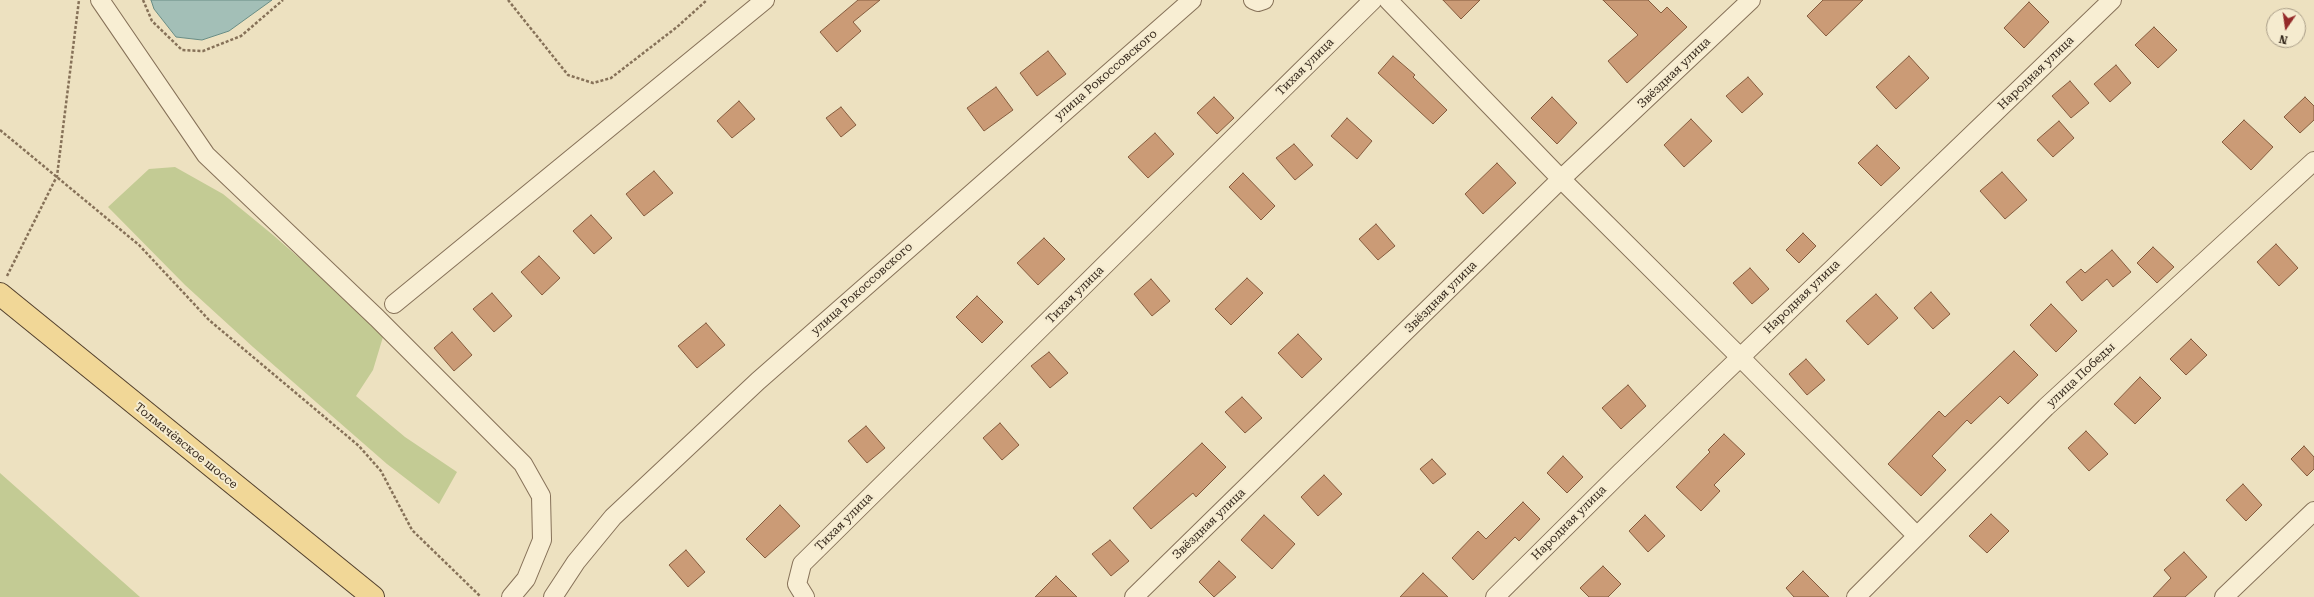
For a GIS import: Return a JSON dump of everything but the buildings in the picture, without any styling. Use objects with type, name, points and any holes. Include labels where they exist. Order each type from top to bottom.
[{"type":"main road","name":"Толмачёвское шоссе","points":[[2,288],[373,597]]},
{"type":"street","points":[[100,0],[206,156],[377,318],[523,464],[541,496],[542,540],[526,579],[510,597]]},
{"type":"street","points":[[394,304],[765,0]]},
{"type":"street","name":"улица Рокоссовского","points":[[553,597],[576,562],[613,517],[753,386],[1192,0]]},
{"type":"street","points":[[1253,0],[1258,2],[1264,0]]},
{"type":"street","name":"Тихая улица","points":[[805,597],[797,584],[802,564],[1373,0]]},
{"type":"street","points":[[1388,0],[1561,179],[1917,536]]},
{"type":"street","name":"Звёздная улица","points":[[1134,597],[1561,179],[1751,0]]},
{"type":"street","name":"Народная улица","points":[[1494,597],[1740,357],[2112,0]]},
{"type":"street","name":"улица Победы","points":[[1856,597],[2046,407],[2314,161]]},
{"type":"street","points":[[2224,597],[2314,511]]},
{"type":"path","points":[[2,288],[57,176],[79,0]]},
{"type":"path","points":[[143,0],[152,21],[182,50],[203,51],[241,36],[283,0]]},
{"type":"path","points":[[508,0],[568,75],[593,83],[611,78],[677,27],[707,0]]},
{"type":"path","points":[[0,130],[139,245],[209,320],[359,446],[381,471],[412,530],[481,597]]},
{"type":"green space","points":[[175,167],[223,194],[328,283],[383,337],[373,370],[356,396],[405,437],[457,472],[439,504],[387,464],[253,347],[185,285],[108,207],[149,169]]},
{"type":"green space","points":[[0,473],[140,597],[0,597]]},
{"type":"water","points":[[151,0],[272,0],[229,31],[202,40],[176,37],[154,9]]}]
